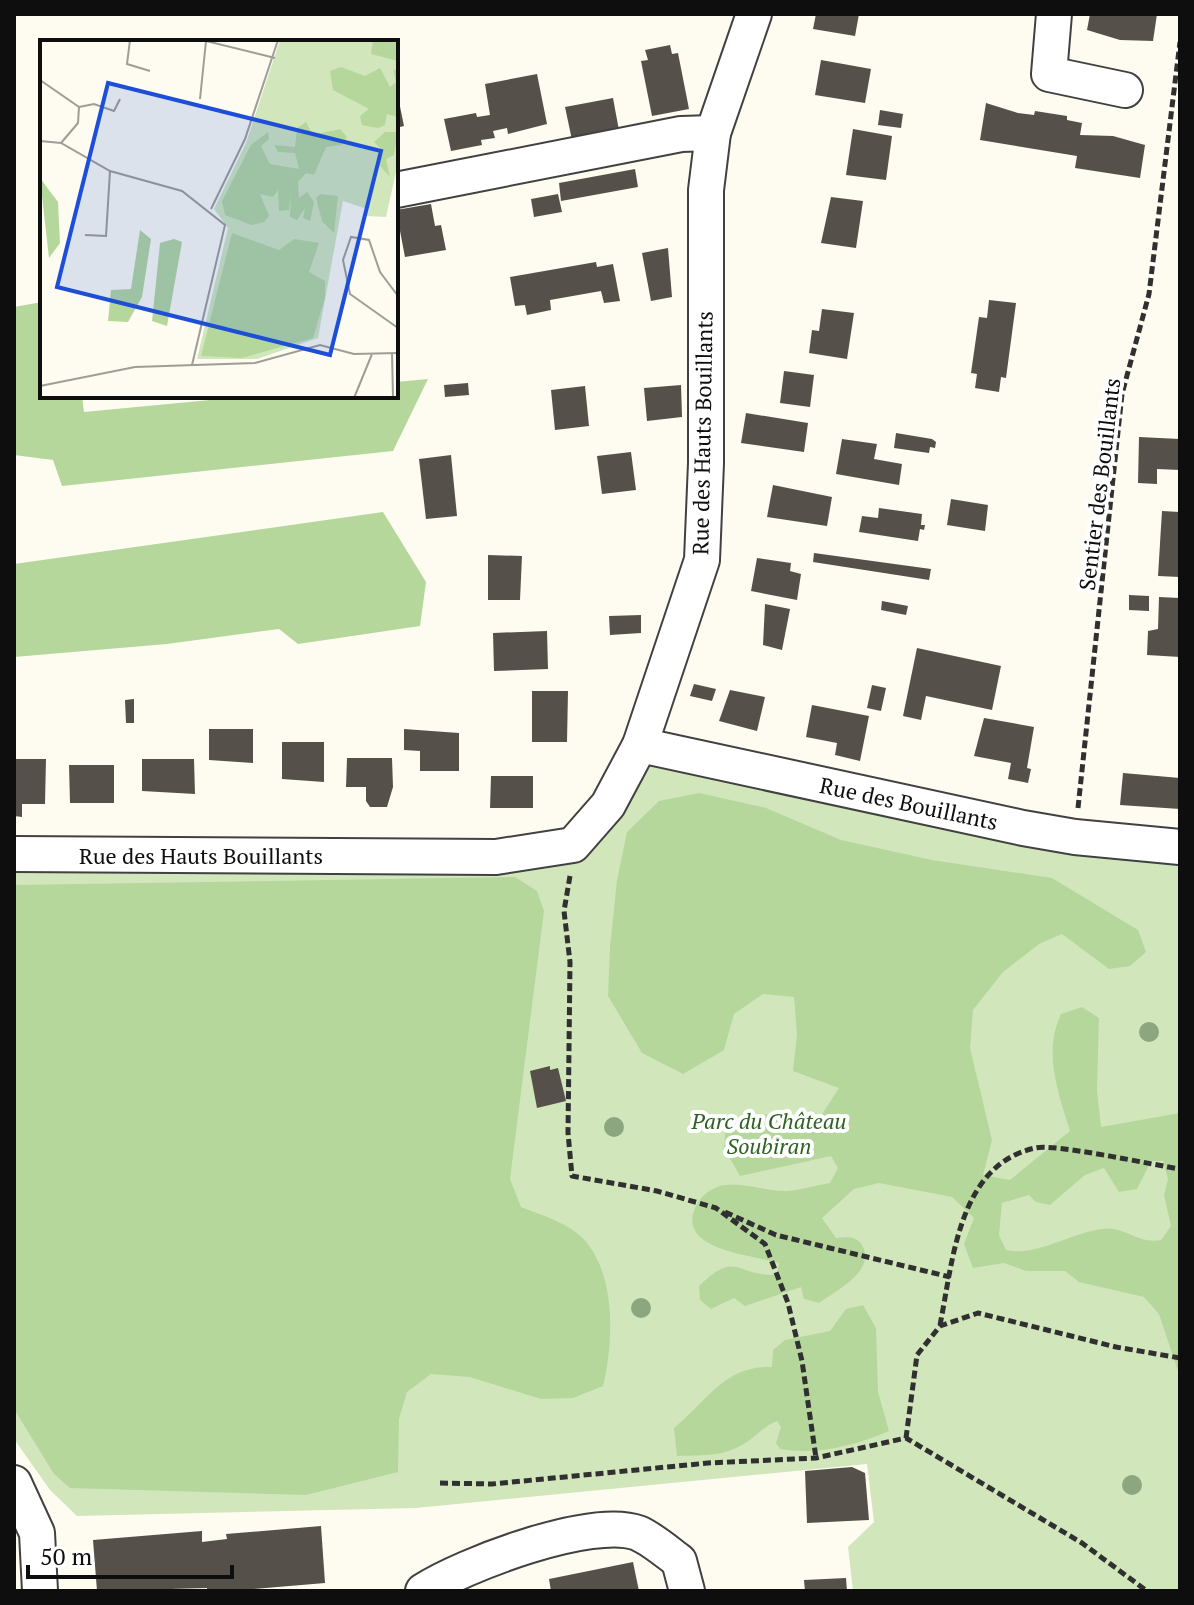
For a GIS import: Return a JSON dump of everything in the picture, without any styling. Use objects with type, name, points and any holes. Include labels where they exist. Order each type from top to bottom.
[{"type":"street","name":"Rue des Hauts Bouillants","points":[[14,854],[496,857],[573,845],[608,805],[640,745],[702,560],[706,463],[706,190],[713,133],[754,14]]},
{"type":"street","points":[[1054,14],[1049,74],[1125,90]]},
{"type":"street","points":[[398,190],[681,134],[713,133]]},
{"type":"street","name":"Rue des Bouillants","points":[[640,745],[1075,837],[1180,847]]},
{"type":"street","points":[[14,1483],[37,1533],[40,1591]]},
{"type":"street","points":[[423,1591],[443,1578],[540,1542],[607,1529],[638,1533],[679,1561],[687,1591]]},
{"type":"path","name":"Sentier des Bouillants","points":[[1075,837],[1122,394],[1149,294],[1180,42]]},
{"type":"path","points":[[573,845],[564,911],[570,962],[568,1133],[572,1176],[657,1191],[716,1208],[776,1235],[950,1277]]},
{"type":"path","points":[[906,1438],[917,1355],[940,1326],[963,1217],[993,1166],[1036,1147],[1180,1169]]},
{"type":"path","points":[[716,1208],[765,1244],[788,1303],[802,1361],[816,1458]]},
{"type":"path","points":[[940,1326],[978,1313],[1116,1347],[1180,1358]]},
{"type":"path","points":[[440,1483],[492,1484],[708,1463],[816,1458],[906,1438],[1082,1543],[1147,1591]]},
{"type":"green space","points":[[40,302],[40,398],[82,398],[84,412],[231,398],[398,398],[398,382],[428,379],[393,451],[62,486],[53,460],[14,455],[14,307]]},
{"type":"green space","points":[[383,512],[426,582],[420,626],[298,644],[279,629],[167,644],[14,657],[14,564]]},
{"type":"green space","name":"Parc du Château Soubiran","points":[[646,758],[1180,861],[1180,1591],[853,1591],[848,1547],[874,1522],[867,1464],[416,1508],[77,1516],[50,1490],[14,1439],[14,873],[561,865],[606,823]]},
{"type":"green space","points":[[699,793],[766,808],[841,840],[932,860],[1052,878],[1138,930],[1146,952],[1130,966],[1109,969],[1062,934],[1039,944],[1003,972],[973,1010],[970,1048],[992,1140],[983,1175],[1010,1180],[1070,1131],[1054,1072],[1053,1043],[1061,1014],[1082,1007],[1099,1018],[1097,1091],[1101,1127],[1180,1113],[1180,1377],[1159,1314],[1144,1297],[1079,1282],[1065,1271],[1026,1271],[1004,1263],[973,1268],[964,1244],[974,1218],[952,1197],[879,1183],[854,1189],[822,1218],[836,1238],[858,1240],[865,1256],[859,1273],[819,1303],[804,1299],[801,1287],[745,1306],[734,1298],[711,1309],[700,1300],[699,1286],[721,1269],[736,1267],[777,1275],[779,1263],[720,1248],[696,1233],[692,1221],[696,1206],[704,1195],[717,1187],[733,1184],[779,1191],[804,1189],[830,1183],[838,1168],[831,1156],[740,1176],[724,1148],[726,1125],[746,1114],[821,1116],[839,1088],[793,1071],[797,1035],[794,997],[763,994],[734,1014],[724,1050],[683,1074],[642,1053],[608,996],[610,947],[617,880],[627,832],[659,801]],"holes":[[[1151,1161],[1163,1161],[1168,1179],[1164,1195],[1171,1226],[1161,1240],[1146,1240],[1117,1230],[1102,1229],[1029,1250],[1006,1250],[999,1235],[1002,1203],[1029,1195],[1036,1202],[1050,1205],[1085,1175],[1104,1168],[1119,1192],[1137,1189]]]},
{"type":"green space","points":[[515,877],[537,891],[544,911],[510,1179],[521,1207],[577,1233],[598,1262],[610,1315],[609,1352],[603,1386],[573,1398],[541,1399],[470,1377],[431,1374],[407,1392],[399,1419],[398,1472],[306,1495],[70,1488],[54,1474],[14,1409],[14,885]]},
{"type":"green space","points":[[863,1305],[876,1328],[878,1392],[889,1431],[836,1448],[794,1451],[780,1449],[776,1443],[781,1427],[777,1421],[733,1450],[710,1455],[677,1456],[674,1428],[718,1386],[742,1372],[772,1367],[773,1350],[785,1340],[830,1331],[846,1309]]},
{"type":"building","points":[[816,14],[859,14],[855,36],[813,29]]},
{"type":"building","points":[[1090,14],[1157,14],[1153,41],[1120,40],[1087,30]]},
{"type":"building","points":[[670,45],[672,54],[678,53],[689,109],[652,116],[641,61],[648,60],[645,50]]},
{"type":"building","points":[[821,60],[871,69],[865,103],[815,95]]},
{"type":"building","points":[[537,74],[547,124],[508,134],[507,128],[493,131],[495,138],[481,140],[482,145],[451,151],[444,119],[476,113],[477,117],[490,115],[485,84]]},
{"type":"building","points":[[398,97],[404,126],[398,128]]},
{"type":"building","points":[[613,98],[620,136],[572,140],[565,107]]},
{"type":"building","points":[[986,103],[1018,113],[1034,115],[1035,111],[1067,116],[1067,120],[1082,123],[1080,135],[1113,136],[1145,145],[1140,178],[1075,168],[1077,156],[980,140]]},
{"type":"building","points":[[880,110],[903,114],[901,128],[878,125]]},
{"type":"building","points":[[853,129],[892,136],[886,180],[846,175]]},
{"type":"building","points":[[635,169],[638,187],[561,201],[559,183]]},
{"type":"building","points":[[558,194],[562,212],[534,217],[531,199]]},
{"type":"building","points":[[831,197],[863,201],[856,248],[821,243]]},
{"type":"building","points":[[431,204],[435,226],[441,225],[446,250],[405,257],[398,210]]},
{"type":"building","points":[[668,248],[672,297],[651,301],[642,253]]},
{"type":"building","points":[[596,262],[597,267],[613,264],[620,301],[604,303],[601,291],[550,300],[551,310],[527,315],[525,305],[515,306],[510,277]]},
{"type":"building","points":[[989,300],[1016,303],[1006,378],[1001,377],[999,392],[975,388],[977,374],[971,373],[979,317],[987,318]]},
{"type":"building","points":[[822,309],[854,313],[847,359],[809,353],[812,330],[819,331]]},
{"type":"building","points":[[784,371],[814,375],[810,407],[780,403]]},
{"type":"building","points":[[468,383],[469,395],[445,397],[444,385]]},
{"type":"building","points":[[681,385],[682,417],[647,421],[644,388]]},
{"type":"building","points":[[585,386],[589,426],[555,430],[551,390]]},
{"type":"building","points":[[746,413],[808,423],[804,452],[741,443]]},
{"type":"building","points":[[896,433],[932,439],[936,442],[935,448],[930,447],[929,453],[894,448]]},
{"type":"building","points":[[1139,437],[1180,439],[1180,470],[1157,469],[1157,484],[1138,483]]},
{"type":"building","points":[[842,439],[877,444],[874,459],[902,464],[899,485],[836,474]]},
{"type":"building","points":[[631,452],[636,490],[602,494],[597,456]]},
{"type":"building","points":[[451,455],[457,516],[426,519],[419,459]]},
{"type":"building","points":[[773,485],[832,497],[827,526],[767,517]]},
{"type":"building","points":[[951,499],[988,505],[985,531],[947,525]]},
{"type":"building","points":[[879,508],[922,514],[921,525],[925,525],[924,530],[920,529],[918,541],[859,532],[862,516],[878,518]]},
{"type":"building","points":[[1162,511],[1180,512],[1180,577],[1158,576]]},
{"type":"building","points":[[814,553],[931,569],[929,580],[813,562]]},
{"type":"building","points":[[488,555],[522,556],[520,600],[488,600]]},
{"type":"building","points":[[757,558],[791,563],[790,571],[801,574],[797,600],[751,591]]},
{"type":"building","points":[[1129,595],[1149,596],[1149,611],[1129,610]]},
{"type":"building","points":[[1159,597],[1180,598],[1180,657],[1147,655],[1148,631],[1158,629]]},
{"type":"building","points":[[882,601],[908,606],[906,615],[881,610]]},
{"type":"building","points":[[765,604],[790,609],[782,650],[763,645]]},
{"type":"building","points":[[641,615],[641,633],[610,635],[609,616]]},
{"type":"building","points":[[547,631],[548,669],[494,671],[493,633]]},
{"type":"building","points":[[917,648],[1001,666],[992,710],[926,696],[921,720],[903,716]]},
{"type":"building","points":[[694,684],[716,689],[712,701],[690,696]]},
{"type":"building","points":[[872,685],[886,688],[881,711],[867,708]]},
{"type":"building","points":[[730,690],[765,697],[757,731],[719,721]]},
{"type":"building","points":[[532,691],[568,691],[567,742],[532,742]]},
{"type":"building","points":[[134,699],[134,723],[126,723],[125,700]]},
{"type":"building","points":[[812,705],[869,716],[860,761],[835,755],[837,743],[806,737]]},
{"type":"building","points":[[984,718],[1034,727],[1027,768],[1031,769],[1028,783],[1008,779],[1011,763],[974,756]]},
{"type":"building","points":[[209,729],[253,729],[253,763],[209,760]]},
{"type":"building","points":[[404,729],[459,733],[459,771],[420,771],[420,751],[404,750]]},
{"type":"building","points":[[282,742],[324,742],[324,782],[282,779]]},
{"type":"building","points":[[347,758],[392,758],[393,787],[387,807],[370,807],[366,801],[366,787],[346,787]]},
{"type":"building","points":[[14,759],[46,759],[45,804],[22,804],[22,817],[14,816]]},
{"type":"building","points":[[142,759],[194,759],[195,794],[142,791]]},
{"type":"building","points":[[69,765],[114,765],[114,803],[70,803]]},
{"type":"building","points":[[1123,773],[1180,778],[1180,809],[1120,805]]},
{"type":"building","points":[[491,776],[533,776],[533,808],[490,808]]},
{"type":"building","points":[[550,1066],[550,1070],[558,1068],[566,1101],[537,1108],[530,1071]]},
{"type":"building","points":[[852,1467],[865,1473],[869,1520],[807,1523],[805,1471]]},
{"type":"building","points":[[321,1526],[325,1583],[231,1591],[207,1591],[207,1588],[97,1591],[93,1540],[202,1531],[202,1542],[227,1539],[226,1534]]},
{"type":"building","points":[[633,1562],[639,1591],[551,1591],[549,1579]]},
{"type":"building","points":[[846,1578],[847,1591],[805,1591],[804,1580]]}]
